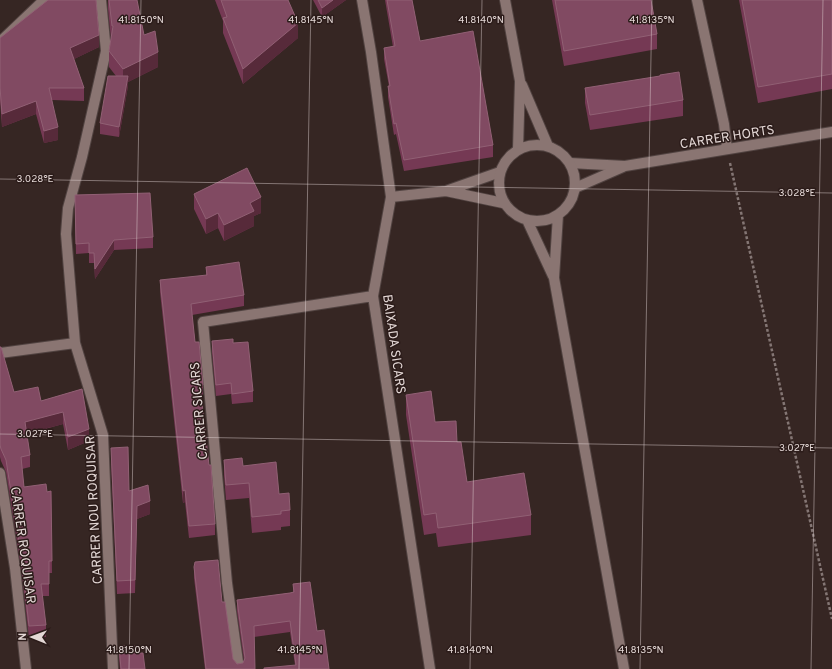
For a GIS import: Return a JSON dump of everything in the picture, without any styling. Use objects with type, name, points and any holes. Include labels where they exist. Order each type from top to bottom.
[{"type":"street","points":[[0,42],[44,0]]},
{"type":"street","name":"CARRER NOU ROQUISAR","points":[[101,0],[106,51],[82,157],[68,208],[66,234],[75,343],[103,435],[113,669]]},
{"type":"street","name":"BAIXADA SICARS","points":[[362,0],[371,52],[391,197],[374,296],[430,669]]},
{"type":"street","points":[[506,0],[520,82],[518,149]]},
{"type":"street","points":[[697,0],[724,124],[726,149]]},
{"type":"street","points":[[520,82],[548,146]]},
{"type":"street","name":"CARRER HORTS","points":[[570,164],[625,166],[832,132]]},
{"type":"street","points":[[533,145],[548,146],[560,153],[570,164],[574,175],[575,188],[569,203],[558,215],[543,221],[527,220],[514,214],[503,203],[498,188],[500,172],[505,161],[518,149],[533,145]]},
{"type":"street","name":"CARRER HORTS","points":[[575,188],[625,166]]},
{"type":"street","points":[[391,197],[446,191],[500,172]]},
{"type":"street","points":[[446,191],[503,203]]},
{"type":"street","points":[[558,215],[554,278],[624,669]]},
{"type":"street","points":[[527,220],[554,278]]},
{"type":"street","name":"CARRER SICARS","points":[[239,669],[227,583],[203,322],[374,296]]},
{"type":"street","points":[[0,353],[75,343]]},
{"type":"street","name":"CARRER ROQUISAR","points":[[0,473],[15,568],[26,669]]},
{"type":"path","points":[[726,149],[832,620]]},
{"type":"building","points":[[48,0],[96,0],[99,35],[70,48],[84,88],[49,88],[58,127],[44,131],[36,101],[2,114],[0,87],[0,38]]},
{"type":"building","points":[[109,0],[137,0],[144,35],[155,31],[158,52],[123,69],[109,51],[113,26]]},
{"type":"building","points":[[221,0],[288,0],[298,23],[243,69],[223,18],[227,17]]},
{"type":"building","points":[[318,0],[333,0],[322,8]]},
{"type":"building","points":[[387,0],[412,0],[420,41],[473,31],[493,145],[404,160],[396,123],[394,124],[388,86],[390,86],[384,48],[395,46]]},
{"type":"building","points":[[555,0],[651,0],[657,34],[564,51]]},
{"type":"building","points":[[742,0],[832,0],[832,74],[758,87]]},
{"type":"building","points":[[679,72],[683,100],[590,115],[585,88]]},
{"type":"building","points":[[108,76],[128,76],[119,127],[100,123]]},
{"type":"building","points":[[247,168],[261,197],[250,203],[254,211],[224,225],[218,213],[206,219],[194,194]]},
{"type":"building","points":[[150,193],[153,237],[114,240],[95,269],[94,253],[89,253],[89,243],[76,244],[75,195]]},
{"type":"building","points":[[239,262],[244,295],[191,304],[195,342],[199,342],[203,385],[200,386],[209,465],[211,465],[215,524],[189,526],[185,490],[183,491],[160,280],[207,275],[206,267]]},
{"type":"building","points":[[233,339],[233,343],[248,342],[253,391],[232,394],[231,383],[216,385],[212,341]]},
{"type":"building","points":[[0,347],[14,392],[38,387],[41,401],[82,389],[89,429],[68,437],[63,412],[25,422],[30,455],[21,457],[24,487],[46,484],[47,492],[51,491],[52,561],[49,561],[49,584],[41,584],[46,625],[29,626],[21,555],[6,460],[0,445]]},
{"type":"building","points":[[431,391],[435,422],[456,421],[457,442],[461,442],[467,482],[524,473],[531,515],[438,528],[436,513],[424,515],[406,395]]},
{"type":"building","points":[[128,447],[129,491],[148,485],[150,501],[137,506],[135,580],[117,581],[111,448]]},
{"type":"building","points":[[242,458],[243,466],[276,462],[279,494],[289,493],[290,510],[281,511],[281,514],[252,517],[249,483],[226,485],[224,460]]},
{"type":"building","points":[[218,560],[222,602],[225,602],[233,659],[237,664],[243,663],[245,658],[237,600],[290,593],[294,592],[293,584],[310,582],[317,631],[324,630],[329,669],[264,669],[296,665],[290,621],[254,626],[255,669],[206,669],[194,567],[195,562]]},
{"type":"building","points":[[119,646],[135,646],[136,653],[143,653],[145,669],[121,669]]}]
